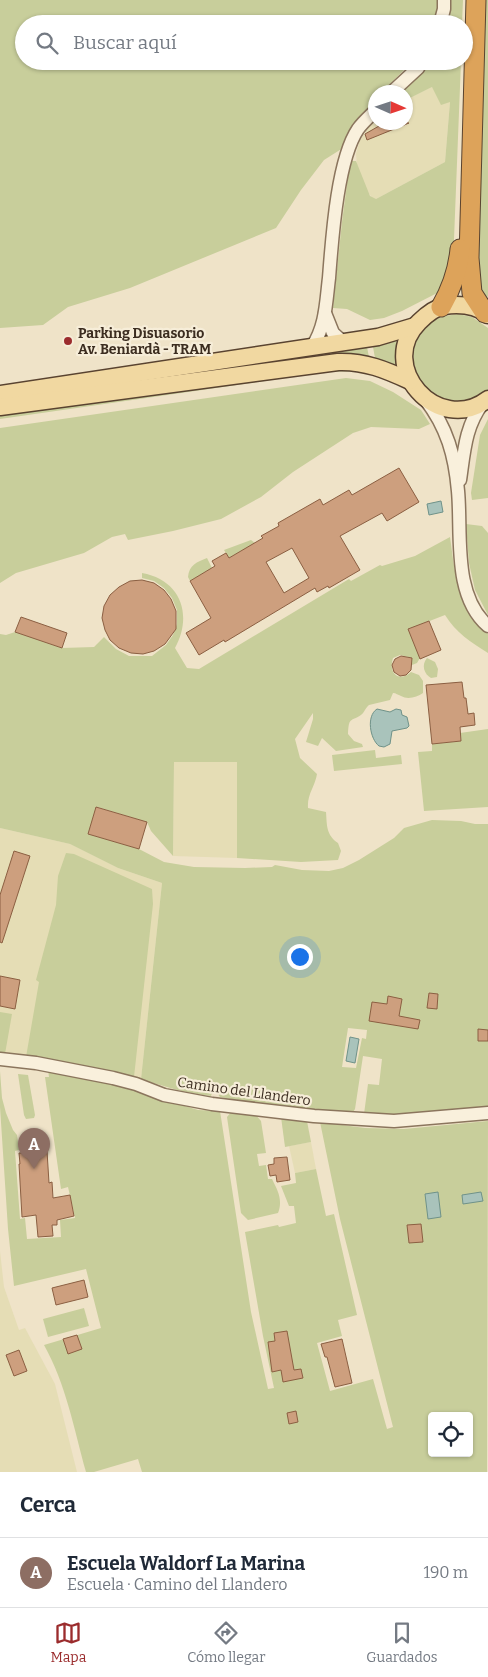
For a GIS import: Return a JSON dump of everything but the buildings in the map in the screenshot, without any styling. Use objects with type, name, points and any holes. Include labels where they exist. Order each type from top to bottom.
[{"type":"highway","points":[[469,15],[470,0]]},
{"type":"highway","points":[[476,0],[468,258],[472,293],[487,314]]},
{"type":"highway","points":[[441,307],[450,292],[459,263],[467,70]]},
{"type":"main road","points":[[486,401],[469,408],[454,409],[439,406],[426,399],[410,381],[405,353],[408,339],[415,326],[426,314],[441,307],[456,304],[471,306],[487,314]]},
{"type":"main road","points":[[0,394],[312,348],[378,337],[415,326]]},
{"type":"main road","points":[[0,407],[350,361],[378,367],[410,381]]},
{"type":"street","points":[[442,15],[444,0]]},
{"type":"street","points":[[400,85],[416,70]]},
{"type":"street","points":[[312,348],[320,336],[325,313],[335,221],[346,154],[357,130],[368,118]]},
{"type":"street","points":[[325,313],[333,333],[343,342]]},
{"type":"street","points":[[426,399],[437,414],[448,437],[458,490],[461,567],[471,600],[478,615],[488,626]]},
{"type":"street","points":[[458,490],[470,426],[474,414],[486,401]]},
{"type":"street","name":"Camino del Llandero","points":[[0,1059],[36,1063],[114,1078],[164,1095],[217,1104],[314,1116],[394,1121],[488,1112]]},
{"type":"shaded area","points":[[432,87],[450,102],[445,162],[373,199],[367,191],[357,165],[356,154],[360,140],[368,129],[413,130],[413,96]]},
{"type":"shaded area","points":[[174,762],[238,762],[237,858],[173,856]]},
{"type":"shaded area","points":[[0,828],[70,844],[118,868],[162,883],[141,1079],[110,1071],[0,1053]]},
{"type":"shaded area","points":[[311,1142],[316,1169],[295,1173],[289,1146]]},
{"type":"shaded area","points":[[0,1251],[4,1287],[19,1330],[25,1328],[55,1384],[77,1472],[0,1472]]},
{"type":"green space","points":[[0,0],[439,0],[437,15],[15,15],[15,70],[404,70],[389,85],[368,85],[368,108],[357,120],[343,148],[324,160],[276,228],[130,288],[68,307],[43,325],[0,328]]},
{"type":"green space","points":[[449,0],[463,0],[462,15],[448,15]]},
{"type":"green space","points":[[482,0],[488,0],[488,297],[480,292],[476,277]]},
{"type":"green space","points":[[422,70],[461,70],[453,265],[443,290],[402,311],[384,318],[370,320],[347,309],[333,308],[342,222],[349,169],[352,161],[356,161],[370,196],[376,199],[445,162],[450,102],[441,105],[432,87],[413,96],[413,85],[407,85]]},
{"type":"green space","points":[[458,314],[472,317],[488,328],[488,390],[466,401],[447,401],[431,393],[420,379],[414,362],[415,344],[424,328],[442,317]]},
{"type":"green space","points":[[397,341],[396,366],[375,358],[373,347]]},
{"type":"green space","points":[[367,347],[369,357],[348,353],[330,354]]},
{"type":"green space","points":[[326,368],[355,371],[327,372],[0,419],[0,416]]},
{"type":"green space","points":[[346,378],[370,381],[393,392],[421,410],[430,424],[419,429],[371,427],[353,433],[293,472],[261,497],[221,519],[128,540],[125,534],[112,537],[84,553],[16,573],[0,583],[0,428]]},
{"type":"green space","points":[[488,419],[488,498],[472,500],[471,493],[480,435]]},
{"type":"green space","points":[[466,524],[482,526],[488,533],[488,615],[475,590],[469,563]]},
{"type":"green space","points":[[450,537],[459,590],[470,614],[488,634],[488,653],[459,632],[445,615],[409,629],[420,658],[417,663],[412,665],[408,657],[400,655],[393,658],[393,672],[402,677],[411,672],[419,675],[423,681],[423,693],[409,698],[393,693],[390,700],[369,705],[362,714],[350,722],[348,734],[354,741],[362,744],[363,747],[336,751],[322,738],[318,746],[306,742],[313,713],[295,739],[300,758],[317,774],[308,808],[326,812],[329,833],[338,843],[341,851],[338,860],[301,862],[237,858],[237,762],[174,762],[173,856],[151,831],[147,822],[97,807],[88,834],[139,849],[164,862],[194,867],[245,868],[272,867],[275,865],[302,870],[329,871],[343,868],[359,860],[394,838],[404,828],[432,820],[488,824],[488,1107],[438,1112],[416,1112],[413,1116],[364,1114],[368,1084],[379,1085],[382,1059],[363,1056],[355,1109],[352,1114],[286,1108],[220,1097],[218,1094],[212,1093],[211,1096],[202,1095],[141,1079],[162,883],[118,868],[70,844],[0,828],[0,634],[6,635],[15,632],[62,648],[94,647],[104,637],[116,649],[129,656],[152,656],[166,645],[173,635],[177,624],[177,610],[172,598],[164,588],[154,581],[142,578],[142,573],[166,583],[180,601],[183,623],[175,648],[187,668],[199,669],[349,579],[351,581],[380,565],[415,556]],"holes":[[[348,1028],[367,1030],[366,1039],[362,1038],[356,1068],[342,1067]]]},
{"type":"green space","points":[[251,540],[255,543],[229,558],[224,550]]},
{"type":"green space","points":[[207,558],[212,568],[190,581],[188,577],[192,567]]},
{"type":"green space","points":[[427,658],[435,662],[438,669],[437,677],[431,678],[425,672],[424,664]]},
{"type":"green space","points":[[488,729],[488,807],[424,811],[418,752],[432,751],[432,744],[461,741],[460,733]]},
{"type":"green space","points":[[375,750],[376,758],[401,755],[402,764],[334,771],[332,755]]},
{"type":"green space","points":[[66,853],[74,854],[152,889],[153,904],[134,1077],[26,1057],[39,982],[36,980],[56,905],[58,876]]},
{"type":"green space","points":[[0,1012],[12,1014],[5,1054],[0,1053]]},
{"type":"green space","points":[[48,1070],[112,1084],[198,1110],[220,1111],[251,1312],[268,1389],[274,1388],[245,1232],[296,1223],[294,1206],[289,1206],[281,1186],[296,1183],[295,1173],[316,1169],[326,1216],[334,1214],[357,1315],[338,1320],[342,1336],[317,1343],[330,1391],[373,1379],[387,1429],[393,1427],[340,1219],[320,1122],[365,1128],[404,1129],[488,1121],[487,1472],[142,1472],[138,1459],[94,1472],[86,1472],[64,1391],[44,1345],[101,1328],[86,1269],[14,1286],[8,1229],[0,1107],[0,1071],[2,1098],[6,1113],[17,1135],[19,1150],[15,1151],[20,1219],[25,1218],[27,1239],[61,1237],[60,1220],[75,1218],[68,1187],[61,1189],[45,1077],[49,1077]]},
{"type":"green space","points":[[18,1074],[28,1075],[34,1118],[26,1119],[24,1115]]},
{"type":"green space","points":[[232,1111],[255,1114],[261,1121],[266,1153],[257,1154],[259,1166],[266,1165],[268,1179],[272,1179],[278,1192],[280,1204],[278,1213],[248,1220],[241,1213],[227,1117]]},
{"type":"green space","points":[[281,1117],[307,1121],[311,1142],[285,1147]]},
{"type":"green space","points":[[84,1308],[89,1326],[48,1337],[43,1319]]},
{"type":"water","points":[[441,501],[443,512],[429,515],[427,504]]},
{"type":"water","points":[[377,709],[390,712],[396,709],[401,710],[402,715],[407,717],[409,726],[392,731],[390,744],[384,747],[376,743],[371,728],[371,717]]},
{"type":"water","points":[[350,1037],[359,1039],[355,1063],[346,1061]]},
{"type":"water","points":[[438,1192],[441,1217],[428,1219],[425,1194]]},
{"type":"water","points":[[481,1192],[483,1201],[463,1204],[462,1195]]},
{"type":"place","name":"Parking Disuasorio Av. Beniardà - TRAM","points":[[68,341]]},
{"type":"place","name":"Escuela Waldorf La Marina","points":[[34,1169]]}]
